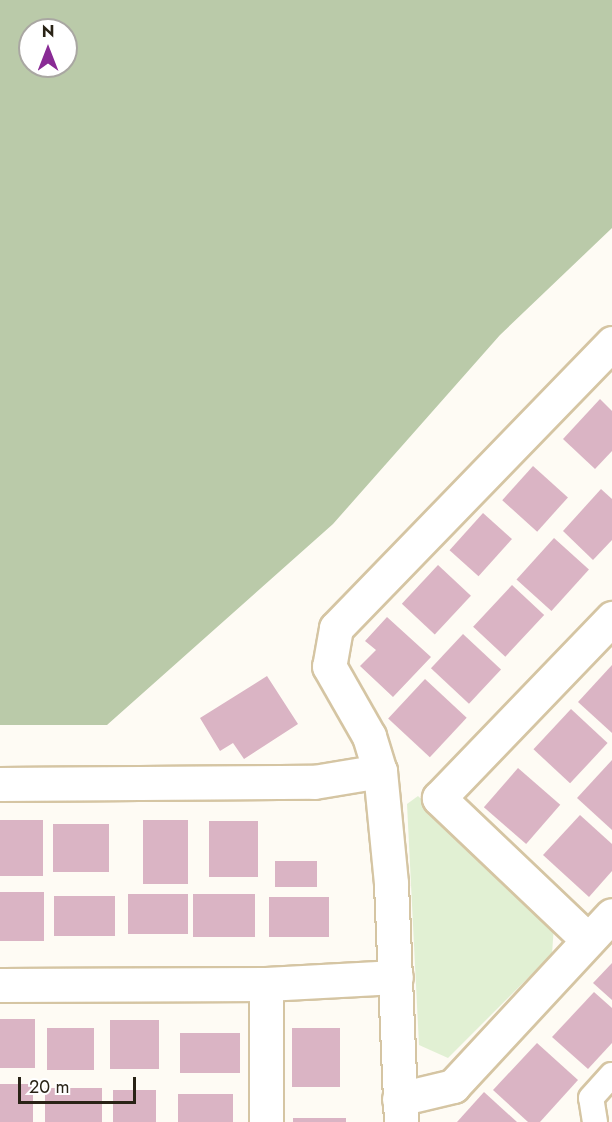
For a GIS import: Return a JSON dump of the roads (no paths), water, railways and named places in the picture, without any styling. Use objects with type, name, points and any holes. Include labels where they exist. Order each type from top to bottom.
[{"type":"street","points":[[606,362],[336,628],[329,666],[369,736],[380,771],[396,977],[400,1111],[453,1086],[612,915]]},
{"type":"street","points":[[588,940],[439,798],[612,618]]},
{"type":"street","points":[[0,784],[314,782],[380,771]]},
{"type":"street","points":[[0,986],[266,984],[396,977]]},
{"type":"street","points":[[266,984],[266,1122]]},
{"type":"lane","points":[[595,1122],[591,1098],[612,1075]]}]
